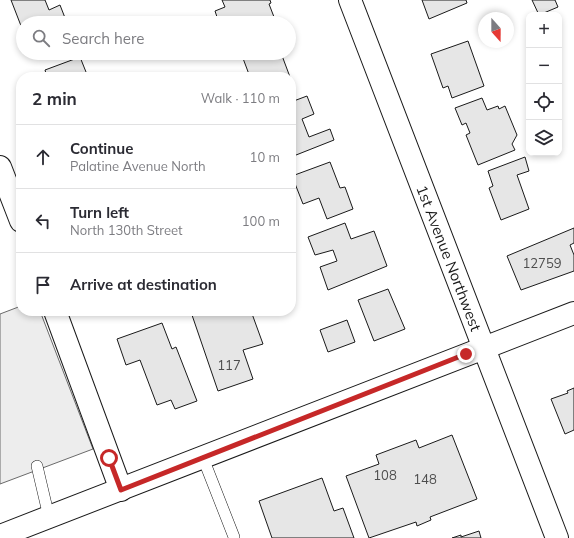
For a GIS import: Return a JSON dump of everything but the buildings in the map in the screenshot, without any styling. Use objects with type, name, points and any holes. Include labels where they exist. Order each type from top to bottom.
[{"type":"street","name":"1st Avenue Northwest","points":[[350,0],[557,538]]},
{"type":"street","points":[[0,167],[16,208]]},
{"type":"street","points":[[0,536],[574,313]]},
{"type":"street","points":[[57,316],[121,490]]},
{"type":"lane","points":[[203,458],[234,537]]},
{"type":"lane","points":[[38,466],[49,517]]},
{"type":"shaded area","points":[[16,308],[16,316],[42,316],[93,449],[0,484],[0,314]]},
{"type":"route","points":[[109,458],[121,490],[466,354]]}]
